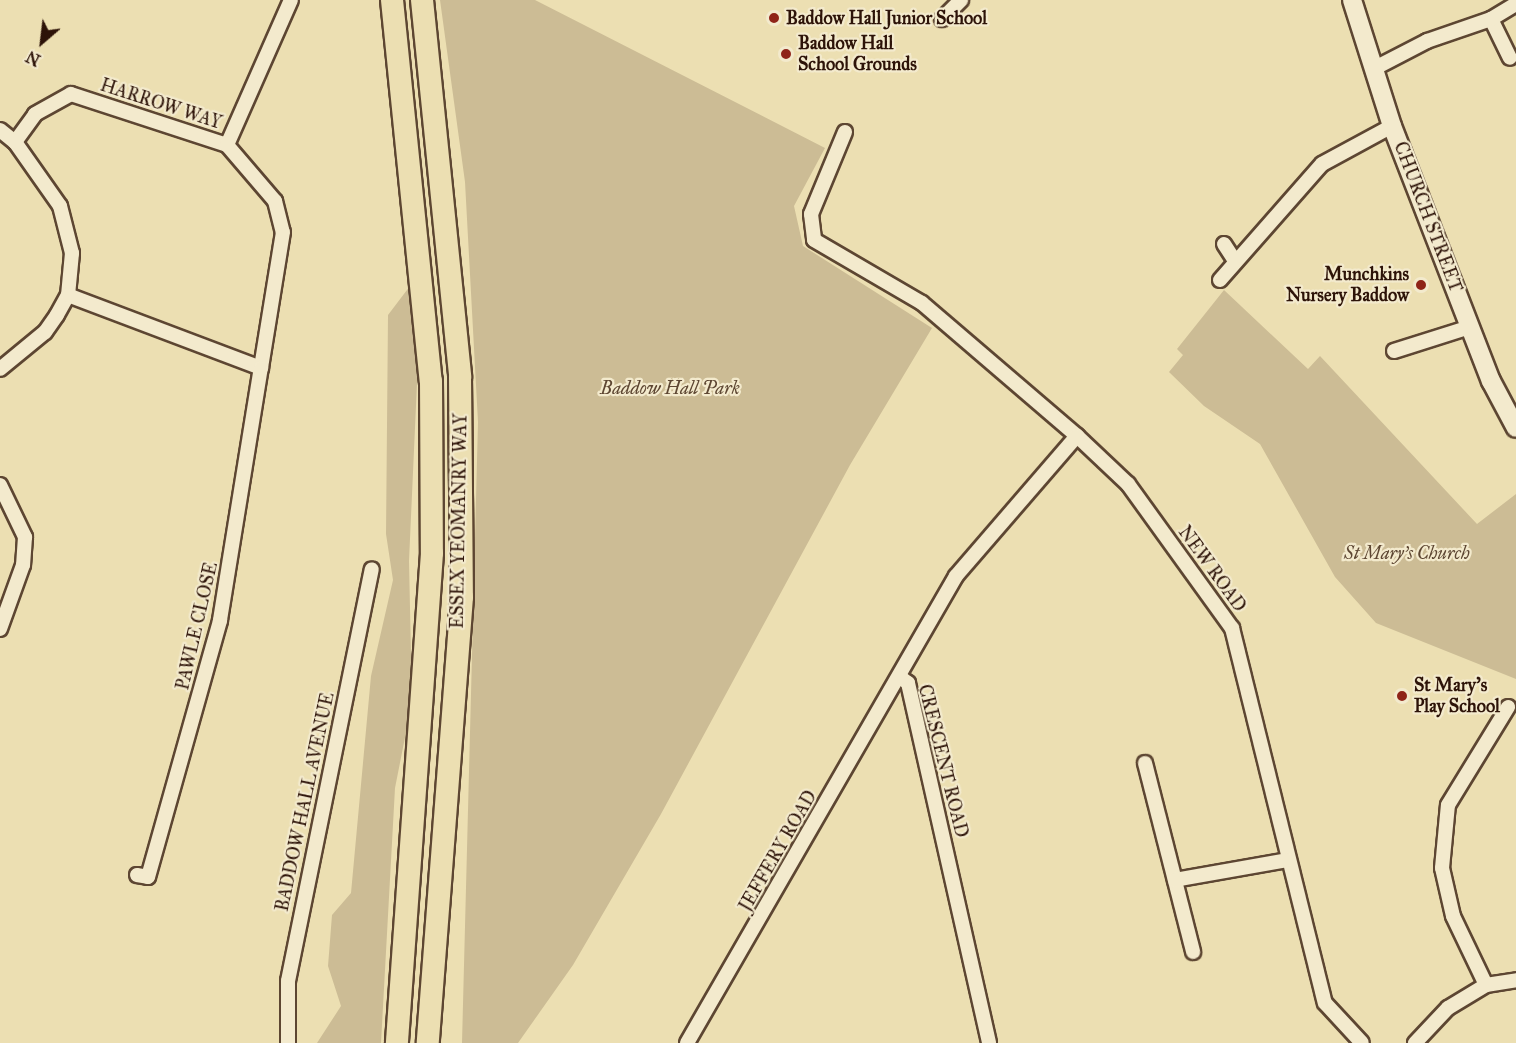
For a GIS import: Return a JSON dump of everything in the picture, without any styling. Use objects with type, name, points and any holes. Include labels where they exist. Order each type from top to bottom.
[{"type":"main road","name":"ESSEX YEOMANRY WAY","points":[[392,0],[431,381],[432,553],[397,1043]]},
{"type":"main road","name":"ESSEX YEOMANRY WAY","points":[[422,0],[460,377],[461,562],[428,1043]]},
{"type":"street","points":[[227,145],[291,0]]},
{"type":"street","points":[[942,19],[961,0]]},
{"type":"street","name":"CHURCH STREET","points":[[1352,0],[1392,126],[1470,327],[1516,428]]},
{"type":"street","points":[[1375,68],[1427,41],[1491,20],[1516,4]]},
{"type":"street","points":[[1491,20],[1510,58]]},
{"type":"street","name":"HARROW WAY","points":[[15,142],[35,114],[71,94],[227,145],[275,201],[283,232],[261,368]]},
{"type":"street","points":[[1220,280],[1322,164],[1392,126]]},
{"type":"street","points":[[0,130],[15,142],[60,206],[72,253],[68,295],[45,332],[0,369]]},
{"type":"street","name":"NEW ROAD","points":[[845,132],[811,214],[814,240],[922,303],[1077,436],[1128,484],[1232,628],[1287,860],[1325,1003],[1362,1043]]},
{"type":"street","points":[[1224,244],[1235,261]]},
{"type":"street","points":[[68,295],[261,368]]},
{"type":"street","points":[[1394,351],[1470,327]]},
{"type":"street","name":"PAWLE CLOSE","points":[[137,875],[148,877],[220,620],[261,368]]},
{"type":"street","name":"CRESCENT ROAD","points":[[989,1043],[908,683],[900,677],[976,548],[1077,436]]},
{"type":"street","points":[[0,485],[25,537],[23,565],[0,629]]},
{"type":"street","name":"BADDOW HALL AVENUE","points":[[288,1043],[288,981],[372,569]]},
{"type":"street","name":"JEFFERY ROAD","points":[[687,1043],[900,677]]},
{"type":"street","points":[[1486,985],[1453,916],[1442,868],[1448,805],[1508,707]]},
{"type":"street","points":[[1145,763],[1193,952]]},
{"type":"street","points":[[1175,880],[1287,860]]},
{"type":"street","points":[[1415,1043],[1432,1020],[1486,985],[1516,980]]},
{"type":"green space","name":"Baddow Hall Park","points":[[440,0],[535,0],[825,148],[794,206],[803,246],[932,328],[850,465],[661,814],[573,965],[518,1043],[462,1043],[478,422],[465,182]]},
{"type":"green space","points":[[410,286],[419,339],[409,561],[412,702],[395,788],[381,1043],[317,1043],[341,1006],[328,966],[332,915],[351,893],[371,676],[393,580],[386,534],[388,315]]},
{"type":"green space","name":"St Mary's Church","points":[[1224,290],[1308,369],[1320,356],[1477,524],[1516,494],[1516,679],[1376,623],[1335,577],[1260,444],[1204,406],[1169,372],[1183,355],[1177,349]]},
{"type":"place","name":"Baddow Hall Junior School","points":[[774,18]]},
{"type":"place","name":"Baddow Hall School Grounds","points":[[786,54]]},
{"type":"place","name":"Munchkins Nursery Baddow","points":[[1421,285]]},
{"type":"place","name":"St Mary's Play School","points":[[1402,696]]}]
